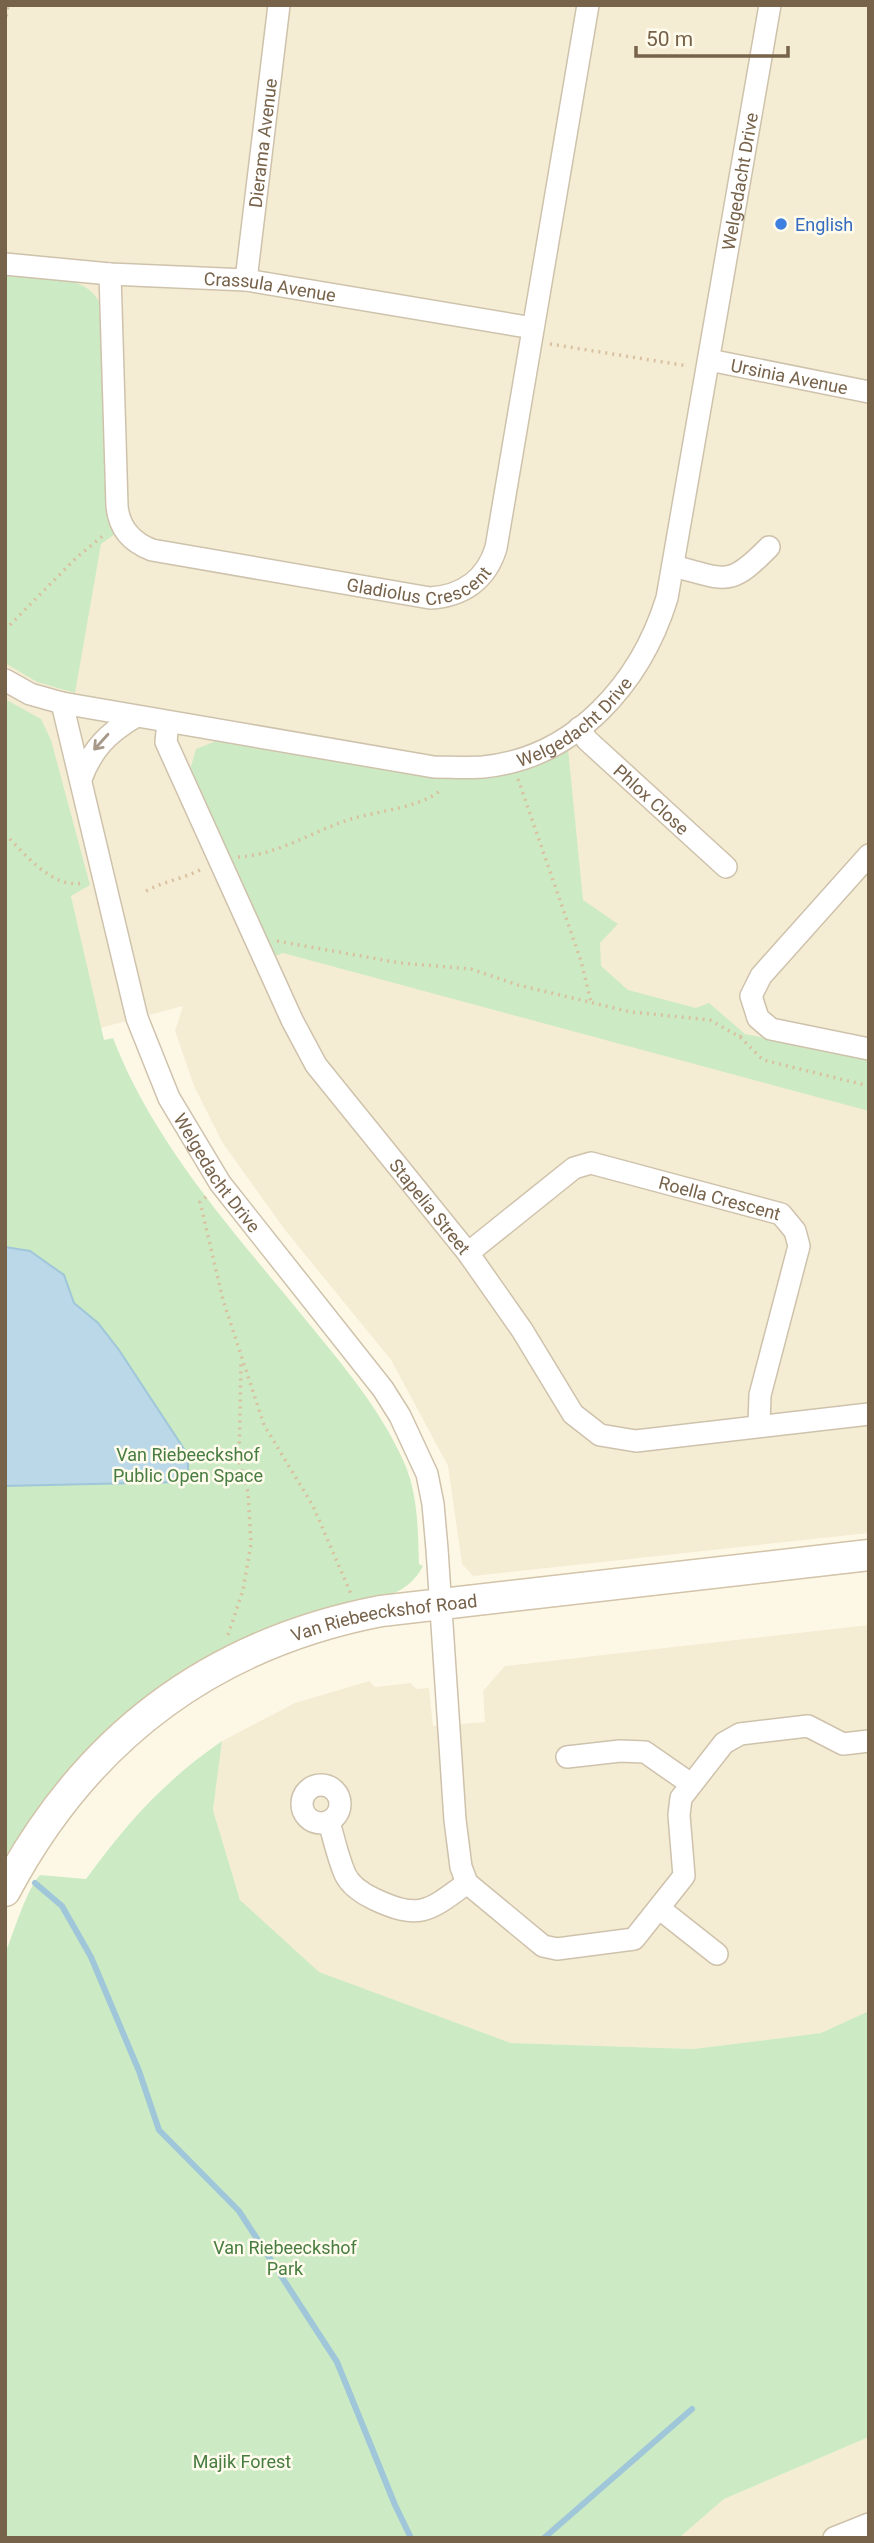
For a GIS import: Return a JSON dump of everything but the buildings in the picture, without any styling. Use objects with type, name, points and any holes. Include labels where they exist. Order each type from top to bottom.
[{"type":"street","name":"Dierama Avenue","points":[[246,280],[279,5]]},
{"type":"street","name":"Gladiolus Crescent","points":[[124,530],[133,540],[152,550],[430,598],[455,595],[477,581],[485,572],[496,548],[588,5]]},
{"type":"street","name":"Welgedacht Drive","points":[[5,680],[30,694],[61,703],[434,767],[484,767],[536,751],[579,728],[609,703],[644,657],[657,632],[667,598],[769,5]]},
{"type":"street","name":"Crassula Avenue","points":[[5,264],[110,274],[246,280],[532,334]]},
{"type":"street","points":[[110,274],[117,506],[124,530]]},
{"type":"street","name":"Ursinia Avenue","points":[[708,365],[869,392]]},
{"type":"street","points":[[673,566],[733,578],[743,573],[769,547]]},
{"type":"street","name":"Welgedacht Drive","points":[[61,703],[137,1018],[150,1057],[169,1098],[220,1183],[383,1390],[416,1446],[433,1504],[455,1820],[461,1867],[467,1882]]},
{"type":"street","points":[[81,779],[99,744],[117,727],[135,717]]},
{"type":"street","name":"Stapelia Street","points":[[168,722],[166,742],[316,1065],[468,1253],[522,1330],[567,1405],[590,1429],[612,1439],[636,1441],[869,1414]]},
{"type":"street","name":"Phlox Close","points":[[579,728],[587,740],[726,867]]},
{"type":"street","points":[[869,855],[756,982],[752,1003],[758,1018],[771,1029],[869,1049]]},
{"type":"street","name":"Roella Crescent","points":[[468,1253],[575,1168],[591,1163],[781,1214],[795,1231],[799,1246],[760,1395],[759,1425]]},
{"type":"street","name":"Van Riebeeckshof Road","points":[[5,1891],[58,1804],[108,1748],[170,1697],[232,1660],[293,1633],[354,1616],[440,1604],[869,1555]]},
{"type":"street","points":[[328,1822],[346,1877],[365,1895],[397,1909],[419,1912],[444,1900],[467,1882],[543,1946],[557,1950],[634,1939],[684,1876],[679,1815],[681,1798],[724,1743],[740,1734],[808,1726],[842,1744],[869,1741]]},
{"type":"street","points":[[566,1757],[620,1751],[645,1752],[691,1784]]},
{"type":"street","points":[[660,1909],[717,1954]]},
{"type":"street","points":[[834,2538],[869,2524]]},
{"type":"path","points":[[5,23],[8,5]]},
{"type":"path","points":[[532,334],[708,365]]},
{"type":"path","points":[[5,630],[106,533],[124,530]]},
{"type":"path","points":[[511,760],[581,961],[591,1002]]},
{"type":"path","points":[[229,858],[268,851],[351,819],[388,811],[439,792],[445,785]]},
{"type":"path","points":[[5,834],[43,872],[74,884],[91,881]]},
{"type":"path","points":[[146,891],[165,881],[186,878],[210,865]]},
{"type":"path","points":[[258,944],[269,940],[400,964],[471,969],[517,985],[631,1012],[710,1020],[740,1037],[763,1060],[869,1086]]},
{"type":"path","points":[[740,1037],[758,1018]]},
{"type":"path","points":[[220,1183],[200,1202],[208,1247],[241,1362],[264,1425],[313,1507],[324,1531],[352,1599],[354,1616]]},
{"type":"path","points":[[232,1660],[227,1638],[243,1590],[251,1544],[248,1492],[239,1461],[241,1362]]},
{"type":"shaded area","points":[[5,5],[869,5],[869,1533],[473,1576],[462,1564],[448,1466],[391,1360],[285,1230],[222,1142],[194,1086],[175,1031],[183,1006],[100,1028],[71,896],[5,878]]},
{"type":"shaded area","points":[[869,1625],[869,2011],[822,2033],[693,2049],[511,2043],[318,1972],[240,1900],[213,1810],[222,1741],[295,1703],[369,1681],[375,1687],[411,1683],[416,1689],[429,1688],[433,1726],[485,1722],[483,1691],[505,1666]]},
{"type":"shaded area","points":[[869,2437],[869,2538],[679,2538],[724,2499]]},
{"type":"green space","points":[[5,276],[73,282],[85,287],[101,306],[105,482],[115,534],[101,544],[75,693],[37,682],[5,663]]},
{"type":"green space","name":"Van Riebeeckshof Public Open Space","points":[[5,699],[41,719],[51,740],[90,885],[71,896],[104,1040],[113,1038],[151,1116],[200,1189],[349,1373],[384,1423],[412,1485],[419,1564],[423,1566],[410,1583],[395,1593],[356,1602],[72,1767],[5,1857]]},
{"type":"green space","points":[[216,741],[406,773],[460,777],[512,771],[568,749],[583,900],[618,924],[600,943],[601,966],[628,990],[696,1008],[709,1003],[745,1034],[869,1059],[869,1111],[283,953],[275,956],[190,770],[196,749]]},
{"type":"green space","name":"Van Riebeeckshof Park","points":[[222,1741],[213,1810],[240,1900],[319,1972],[511,2043],[693,2049],[821,2033],[869,2011],[869,2437],[724,2499],[679,2538],[5,2538],[5,1954],[25,1900],[40,1875],[86,1879],[148,1804],[182,1772]]},
{"type":"water","points":[[5,1247],[30,1251],[64,1275],[74,1303],[98,1323],[119,1350],[188,1455],[188,1477],[181,1482],[5,1486]]},
{"type":"waterway","points":[[35,1883],[62,1906],[91,1957],[139,2071],[159,2130],[239,2211],[337,2362],[411,2538]]},
{"type":"waterway","points":[[544,2538],[692,2409]]},
{"type":"place","name":"English","points":[[781,224]]},
{"type":"park label","name":"Majik Forest","points":[[242,2461]]}]
